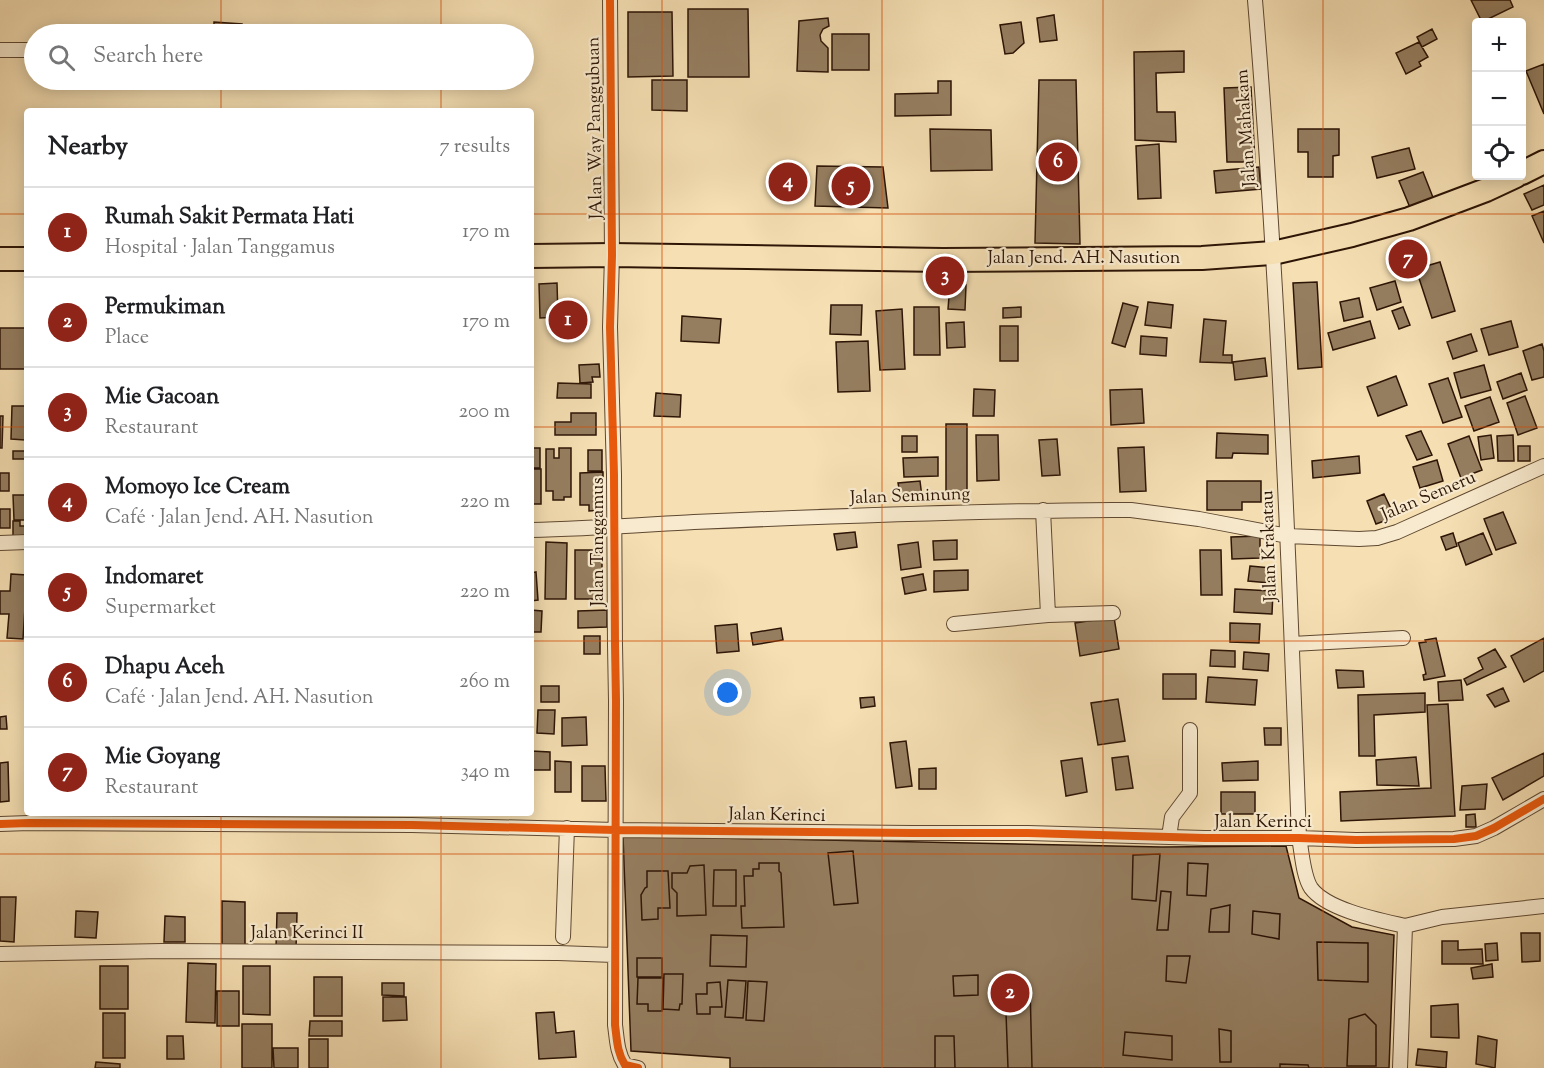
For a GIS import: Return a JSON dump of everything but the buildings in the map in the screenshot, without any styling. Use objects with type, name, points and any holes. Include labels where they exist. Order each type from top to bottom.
[{"type":"highway","points":[[1526,171],[1544,162]]},
{"type":"highway","name":"Jalan Jend. AH. Nasution","points":[[534,256],[954,260],[1202,258],[1273,253],[1352,235],[1408,219],[1507,180]]},
{"type":"highway","points":[[0,259],[24,259]]},
{"type":"street","name":"JAlan Way Panggubuan","points":[[610,0],[612,255]]},
{"type":"street","name":"Jalan Mahakam","points":[[1256,0],[1273,253]]},
{"type":"street","points":[[0,50],[24,50]]},
{"type":"street","name":"Jalan Krakatau","points":[[1273,253],[1288,536],[1299,838],[1304,867],[1312,889],[1327,902],[1371,918],[1405,926]]},
{"type":"street","name":"Jalan Tanggamus","points":[[612,255],[610,327],[616,713],[615,1025],[618,1049],[625,1065],[638,1068]]},
{"type":"street","name":"Jalan Semeru","points":[[1288,536],[1377,538],[1397,532],[1544,466]]},
{"type":"street","points":[[1043,510],[1048,615]]},
{"type":"street","name":"Jalan Seminung","points":[[534,530],[1043,510],[1131,510],[1199,519],[1288,536]]},
{"type":"street","points":[[0,543],[24,542]]},
{"type":"street","points":[[954,624],[1048,615],[1113,613]]},
{"type":"street","points":[[1292,644],[1403,639]]},
{"type":"street","points":[[1169,837],[1172,817],[1190,793],[1190,730]]},
{"type":"street","name":"Jalan Kerinci","points":[[0,824],[400,825],[616,830],[1028,833],[1356,840],[1454,839],[1476,836],[1494,828],[1544,799]]},
{"type":"street","points":[[563,937],[567,828]]},
{"type":"street","points":[[1400,1068],[1405,926],[1442,917],[1544,906]]},
{"type":"street","name":"Jalan Kerinci II","points":[[0,954],[163,951],[614,955]]},
{"type":"cycle path","points":[[610,0],[612,255],[610,327],[616,701],[615,1025],[622,1060],[625,1065],[638,1068]]},
{"type":"cycle path","points":[[0,824],[412,825],[616,830],[1028,833],[1205,838],[1454,839],[1476,836],[1544,799]]},
{"type":"place","name":"Dhapu Aceh","points":[[1058,162]]},
{"type":"place","name":"Momoyo Ice Cream","points":[[788,182]]},
{"type":"place","name":"Indomaret","points":[[851,186]]},
{"type":"place","name":"Mie Goyang","points":[[1408,259]]},
{"type":"place","name":"Mie Gacoan","points":[[945,276]]},
{"type":"place","name":"Rumah Sakit Permata Hati","points":[[568,320]]},
{"type":"place","name":"Permukiman","points":[[1010,993]]}]
